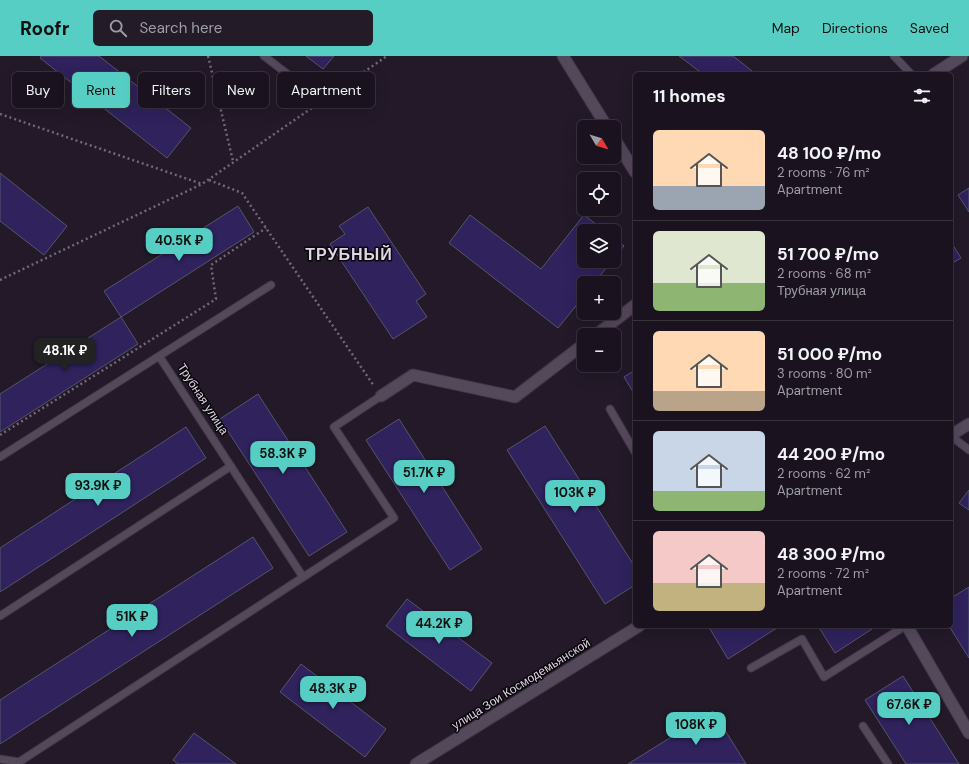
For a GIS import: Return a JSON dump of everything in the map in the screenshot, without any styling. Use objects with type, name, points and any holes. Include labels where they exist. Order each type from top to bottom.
[{"type":"street","points":[[563,56],[603,120]]},
{"type":"street","points":[[937,72],[962,56]]},
{"type":"street","points":[[621,149],[633,169]]},
{"type":"street","points":[[605,328],[633,307]]},
{"type":"street","points":[[381,396],[413,375],[514,397],[577,349]]},
{"type":"street","points":[[953,434],[969,424]]},
{"type":"street","name":"улица Зои Космодемьянской","points":[[416,764],[636,628]]},
{"type":"street","points":[[907,628],[969,733]]},
{"type":"lane","points":[[264,56],[285,72]]},
{"type":"lane","points":[[894,56],[909,72]]},
{"type":"lane","points":[[0,457],[271,285]]},
{"type":"lane","name":"Трубная улица","points":[[159,356],[303,577]]},
{"type":"lane","points":[[0,759],[19,762],[394,518],[334,427],[381,396]]},
{"type":"lane","points":[[610,410],[633,449]]},
{"type":"lane","points":[[953,437],[969,450]]},
{"type":"lane","points":[[0,616],[231,466]]},
{"type":"lane","points":[[751,668],[802,639],[824,677],[903,628]]},
{"type":"lane","points":[[863,726],[888,764]]},
{"type":"path","points":[[208,56],[233,161]]},
{"type":"path","points":[[0,280],[209,180],[233,161],[387,56]]},
{"type":"path","points":[[0,114],[202,184]]},
{"type":"path","points":[[209,180],[242,193],[381,396]]},
{"type":"path","points":[[0,435],[216,299],[210,265],[266,228]]},
{"type":"building","points":[[41,56],[99,56],[119,72],[72,72],[72,83],[64,77],[64,72],[58,72],[40,58]]},
{"type":"building","points":[[306,56],[334,56],[323,69]]},
{"type":"building","points":[[679,56],[733,56],[753,72],[700,72]]},
{"type":"building","points":[[130,80],[138,87],[138,108],[165,108],[191,128],[167,158],[104,108],[130,108]]},
{"type":"building","points":[[0,173],[67,226],[44,255],[0,221]]},
{"type":"building","points":[[969,188],[969,212],[958,195]]},
{"type":"building","points":[[238,206],[254,232],[121,317],[104,291]]},
{"type":"building","points":[[368,207],[426,294],[416,301],[427,317],[393,339],[330,244],[345,234],[339,226]]},
{"type":"building","points":[[470,215],[541,269],[583,216],[585,216],[596,224],[577,224],[577,268],[606,268],[600,276],[577,276],[577,305],[558,328],[449,243]]},
{"type":"building","points":[[953,245],[961,258],[953,263]]},
{"type":"building","points":[[121,317],[138,344],[0,432],[0,394]]},
{"type":"building","points":[[633,371],[633,392],[624,377]]},
{"type":"building","points":[[258,394],[347,532],[309,556],[220,419]]},
{"type":"building","points":[[399,419],[482,549],[450,570],[366,440]]},
{"type":"building","points":[[545,426],[633,564],[633,586],[605,604],[507,450]]},
{"type":"building","points":[[186,427],[206,458],[0,592],[0,548]]},
{"type":"building","points":[[969,490],[969,510],[959,503]]},
{"type":"building","points":[[253,537],[273,568],[0,744],[0,700]]},
{"type":"building","points":[[969,587],[969,658],[950,628],[953,628],[953,597]]},
{"type":"building","points":[[407,599],[492,663],[471,691],[386,626]]},
{"type":"building","points":[[712,628],[777,628],[728,659],[710,629]]},
{"type":"building","points":[[819,628],[872,629],[835,653]]},
{"type":"building","points":[[301,664],[386,729],[365,757],[280,692]]},
{"type":"building","points":[[903,676],[959,764],[906,764],[865,700]]},
{"type":"building","points":[[713,711],[746,764],[628,764]]},
{"type":"building","points":[[194,733],[236,764],[178,764],[173,760]]},
{"type":"district","name":"ТРУБНЫЙ","points":[[349,254]]}]
